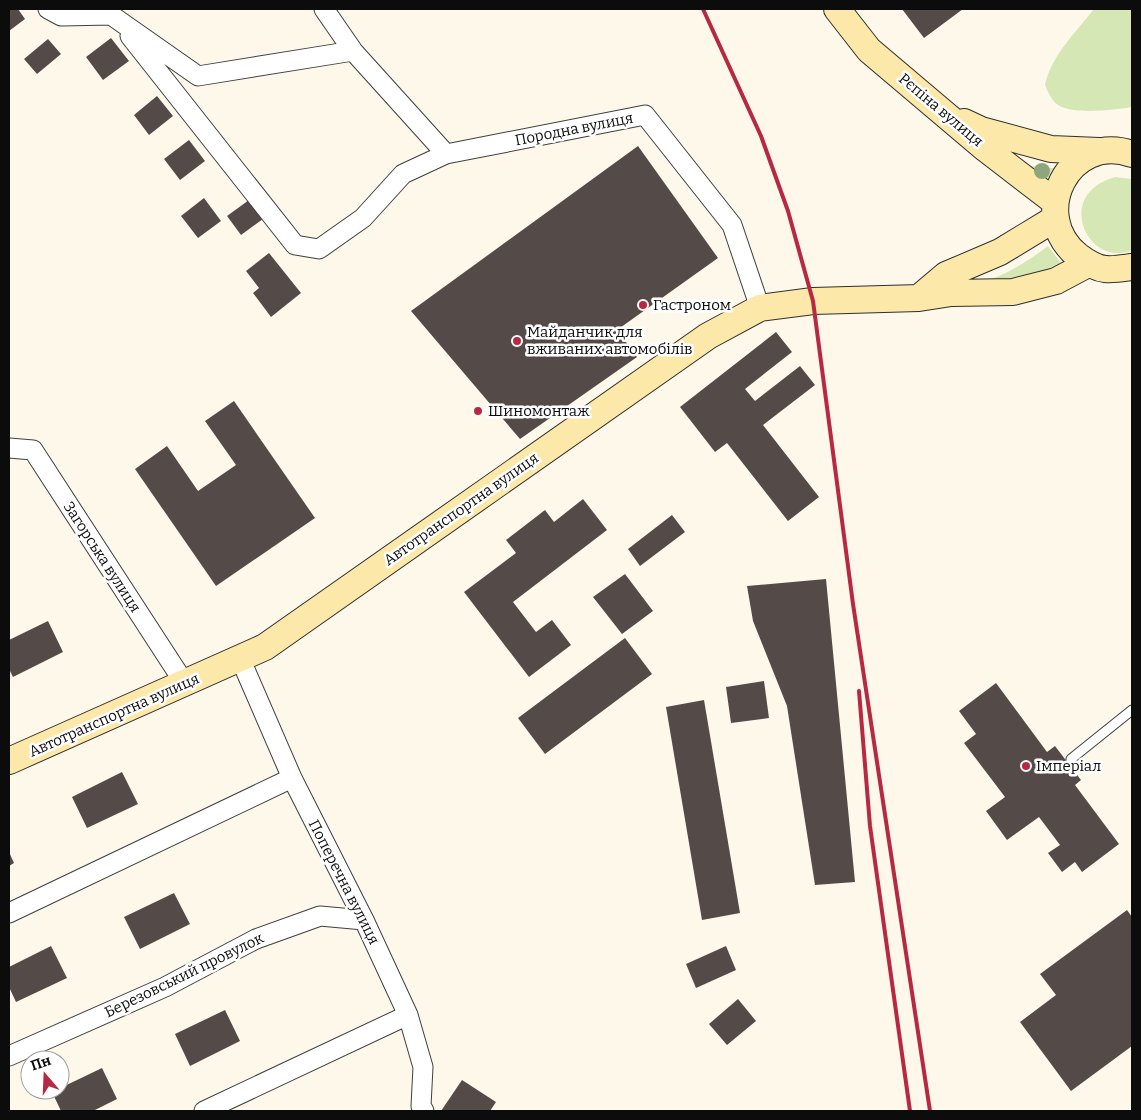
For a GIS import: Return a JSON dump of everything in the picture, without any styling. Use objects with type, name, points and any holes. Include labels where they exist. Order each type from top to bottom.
[{"type":"main road","name":"Рєпіна вулиця","points":[[837,9],[869,50],[1055,210]]},
{"type":"main road","points":[[945,114],[981,130],[1051,149],[1121,150]]},
{"type":"main road","points":[[1121,150],[1083,158],[1069,170],[1060,185],[1055,210],[1057,226],[1068,248],[1096,266],[1132,284]]},
{"type":"main road","points":[[919,298],[946,275],[1000,252],[1055,210]]},
{"type":"main road","points":[[1096,266],[1132,267]]},
{"type":"main road","name":"Автотранспортна вулиця","points":[[9,761],[265,647],[708,336],[760,308],[813,301],[919,298],[951,292],[1013,292],[1056,281],[1096,266]]},
{"type":"street","points":[[48,9],[61,16],[111,14],[198,76],[353,51]]},
{"type":"street","points":[[111,14],[142,50],[295,245],[319,249],[363,218],[403,174],[446,154],[353,51],[324,9]]},
{"type":"street","name":"Породна вулиця","points":[[446,154],[645,115],[732,225],[760,308]]},
{"type":"street","name":"Загорська вулиця","points":[[9,448],[33,450],[185,684]]},
{"type":"street","name":"Поперечна вулиця","points":[[240,658],[292,778],[364,920],[408,1014],[424,1066],[421,1106],[424,1111]]},
{"type":"street","points":[[9,912],[292,778]]},
{"type":"street","name":"Березовський провулок","points":[[9,1056],[166,986],[256,938],[320,916],[364,920]]},
{"type":"street","points":[[204,1111],[408,1014]]},
{"type":"lane","points":[[1071,759],[1132,710]]},
{"type":"green space","points":[[1094,9],[1132,9],[1132,107],[1094,111],[1065,108],[1053,101],[1045,85],[1058,54]]},
{"type":"green space","points":[[1025,165],[1061,169],[1047,186]]},
{"type":"green space","points":[[1115,177],[1132,179],[1132,250],[1116,253],[1102,249],[1091,240],[1084,227],[1081,213],[1085,199],[1096,186]]},
{"type":"green space","points":[[1048,246],[1064,267],[1052,274],[966,288],[1009,271]]},
{"type":"building","points":[[9,9],[18,9],[25,19],[9,31]]},
{"type":"building","points":[[902,9],[963,9],[924,38]]},
{"type":"building","points":[[111,38],[129,61],[103,80],[86,57]]},
{"type":"building","points":[[48,39],[61,54],[37,74],[24,59]]},
{"type":"building","points":[[157,96],[173,116],[149,135],[134,115]]},
{"type":"building","points":[[189,140],[205,161],[180,180],[164,159]]},
{"type":"building","points":[[638,146],[718,258],[617,330],[637,357],[520,439],[411,311]]},
{"type":"building","points":[[204,198],[221,221],[198,238],[181,216]]},
{"type":"building","points":[[249,200],[263,219],[241,235],[227,216]]},
{"type":"building","points":[[269,253],[301,293],[271,317],[253,293],[259,288],[246,271]]},
{"type":"building","points":[[776,332],[792,352],[745,389],[755,401],[800,366],[815,385],[763,425],[819,497],[788,521],[727,443],[715,452],[680,407]]},
{"type":"building","points":[[234,401],[315,518],[216,586],[135,469],[167,446],[198,491],[236,465],[205,421]]},
{"type":"building","points":[[583,499],[607,530],[513,602],[536,632],[552,620],[571,645],[529,677],[464,592],[516,553],[506,540],[545,510],[554,522]]},
{"type":"building","points":[[672,515],[685,532],[640,566],[628,549]]},
{"type":"building","points":[[625,574],[653,611],[622,634],[593,597]]},
{"type":"building","points":[[826,579],[855,882],[815,885],[787,706],[753,621],[747,586]]},
{"type":"building","points":[[48,621],[63,652],[13,677],[9,669],[9,640]]},
{"type":"building","points":[[625,638],[652,674],[545,754],[518,718]]},
{"type":"building","points":[[764,681],[769,718],[731,723],[726,687]]},
{"type":"building","name":"Імперіал","points":[[996,683],[1047,752],[1055,746],[1081,780],[1075,785],[1119,844],[1082,872],[1075,862],[1062,872],[1048,853],[1060,845],[1039,817],[1007,840],[986,811],[1005,797],[964,743],[976,734],[959,711]]},
{"type":"building","points":[[704,700],[740,913],[702,920],[666,707]]},
{"type":"building","points":[[122,772],[138,804],[87,828],[72,797]]},
{"type":"building","points":[[9,852],[14,863],[9,866]]},
{"type":"building","points":[[174,893],[190,924],[140,949],[124,917]]},
{"type":"building","points":[[1127,910],[1132,917],[1132,1046],[1071,1091],[1020,1022],[1056,995],[1040,974]]},
{"type":"building","points":[[51,946],[67,978],[16,1002],[9,987],[9,967]]},
{"type":"building","points":[[726,946],[736,970],[696,988],[686,964]]},
{"type":"building","points":[[738,999],[756,1021],[727,1045],[709,1024]]},
{"type":"building","points":[[225,1010],[240,1041],[190,1066],[175,1034]]},
{"type":"building","points":[[102,1068],[117,1099],[93,1111],[61,1111],[56,1100],[70,1100],[70,1083]]},
{"type":"building","points":[[462,1080],[496,1102],[490,1111],[441,1111]]},
{"type":"railway","points":[[703,9],[761,136],[788,211],[813,301],[853,604],[930,1111]]},
{"type":"railway","points":[[859,691],[870,826],[910,1111]]},
{"type":"place","name":"Гастроном","points":[[643,305]]},
{"type":"place","name":"Майданчик для вживаних автомобілів","points":[[517,341]]},
{"type":"place","name":"Шиномонтаж","points":[[478,411]]},
{"type":"place","name":"Імперіал","points":[[1026,766]]}]
